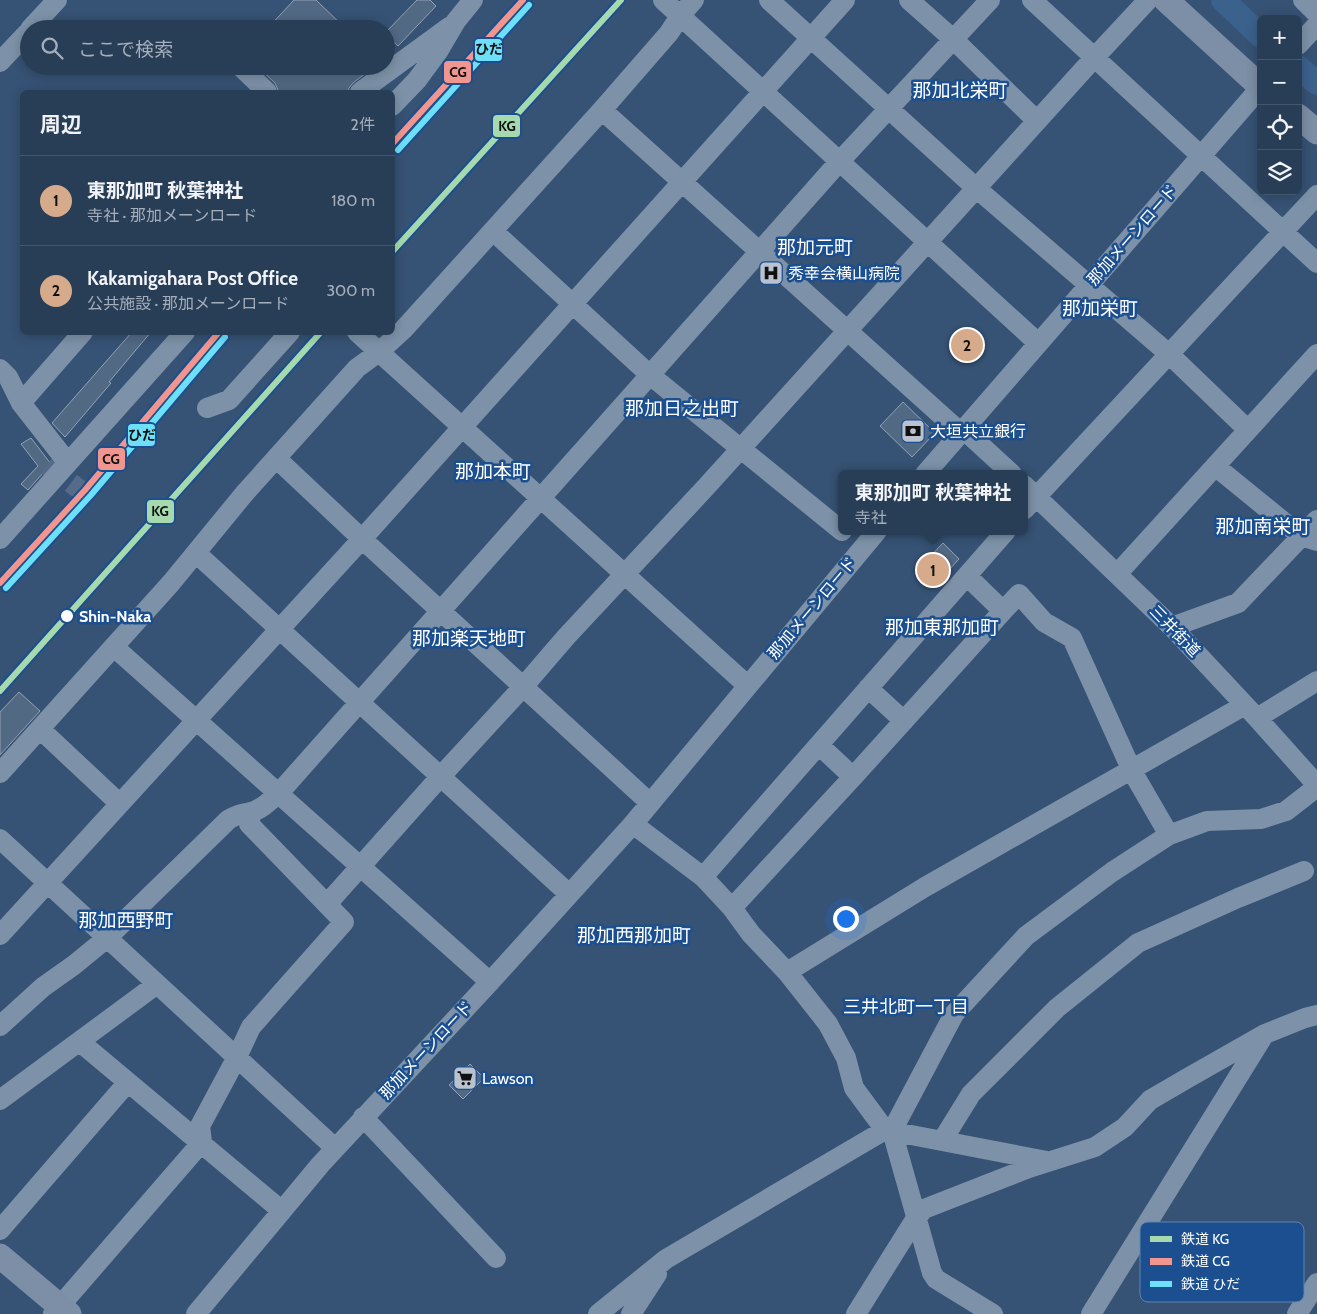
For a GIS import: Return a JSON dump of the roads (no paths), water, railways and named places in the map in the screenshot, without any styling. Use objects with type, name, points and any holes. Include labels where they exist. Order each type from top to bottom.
[{"type":"main road","points":[[1166,0],[1257,83]]},
{"type":"main road","points":[[1302,119],[1317,132]]},
{"type":"main road","points":[[0,1256],[61,1311]]},
{"type":"street","points":[[39,20],[57,0]]},
{"type":"street","points":[[395,103],[417,80],[439,50],[456,21],[473,0]]},
{"type":"street","points":[[663,0],[1038,343]]},
{"type":"street","points":[[0,773],[114,647],[276,458],[357,368],[379,352],[403,330],[602,110],[669,33],[694,0]]},
{"type":"street","points":[[769,0],[976,188],[1169,354],[1247,429]]},
{"type":"street","points":[[0,935],[362,539],[845,0]]},
{"type":"street","points":[[909,0],[1037,121]]},
{"type":"street","points":[[0,1026],[43,987],[107,938],[228,820],[240,813],[252,812],[265,805],[279,793],[839,162],[990,0]]},
{"type":"street","points":[[1032,0],[1317,263]]},
{"type":"street","points":[[327,904],[566,637],[741,449],[1148,0]]},
{"type":"street","points":[[1302,41],[1316,25],[1303,0]]},
{"type":"street","points":[[395,66],[456,21]]},
{"type":"street","points":[[0,62],[20,41]]},
{"type":"street","points":[[249,75],[265,90]]},
{"type":"street","points":[[363,90],[383,75]]},
{"type":"street","name":"那加メーンロード","points":[[928,470],[1257,92]]},
{"type":"street","points":[[602,110],[847,331],[1007,470]]},
{"type":"street","points":[[1028,497],[1169,354],[1317,195]]},
{"type":"street","points":[[493,231],[650,375],[838,528]]},
{"type":"street","points":[[21,403],[80,335]]},
{"type":"street","points":[[0,539],[182,335]]},
{"type":"street","points":[[207,408],[229,400],[287,335]]},
{"type":"street","points":[[360,335],[748,686]]},
{"type":"street","points":[[1118,573],[1317,354]]},
{"type":"street","points":[[0,369],[8,377],[21,403],[68,463]]},
{"type":"street","points":[[276,458],[650,804]]},
{"type":"street","points":[[1215,466],[1309,539]]},
{"type":"street","name":"三井街道","points":[[1028,497],[1118,573],[1251,711],[1317,786]]},
{"type":"street","points":[[1172,627],[1238,603],[1309,539],[1317,520]]},
{"type":"street","points":[[847,535],[862,548]]},
{"type":"street","name":"那加メーンロード","points":[[282,1211],[334,1148],[490,982],[633,824],[873,535]]},
{"type":"street","points":[[703,877],[1003,535]]},
{"type":"street","points":[[196,553],[569,894]]},
{"type":"street","points":[[967,576],[1003,612]]},
{"type":"street","points":[[732,908],[1019,594],[1044,622],[1072,638],[1132,771],[1169,835]]},
{"type":"street","points":[[114,647],[490,982]]},
{"type":"street","points":[[787,972],[925,887],[1132,771],[1251,711],[1317,682]]},
{"type":"street","points":[[868,688],[904,721]]},
{"type":"street","points":[[40,730],[120,804]]},
{"type":"street","points":[[818,745],[853,777]]},
{"type":"street","points":[[598,1314],[666,1259],[888,1130],[954,1014],[1026,936],[1112,872],[1169,835],[1207,821],[1261,819],[1286,811],[1317,786]]},
{"type":"street","points":[[61,1311],[202,1142],[200,1126],[251,1027],[344,922],[249,824],[252,812]]},
{"type":"street","points":[[633,824],[703,877],[732,908],[751,934],[787,972],[828,1024],[846,1058],[854,1088],[888,1130],[932,1273],[936,1279],[993,1314]]},
{"type":"street","points":[[0,839],[334,1148]]},
{"type":"street","points":[[942,1140],[971,1094],[1057,1008],[1138,944],[1238,898],[1304,871]]},
{"type":"street","points":[[0,1100],[157,984]]},
{"type":"street","points":[[856,1314],[916,1218],[924,1209],[1029,1168],[1095,1147],[1125,1127],[1150,1100],[1265,1034],[1317,1015]]},
{"type":"street","points":[[1148,1222],[1265,1034]]},
{"type":"street","points":[[80,1042],[202,1142],[282,1211],[196,1314]]},
{"type":"street","points":[[0,1230],[128,1082]]},
{"type":"street","points":[[363,1117],[496,1258]]},
{"type":"street","points":[[888,1130],[1051,1162]]},
{"type":"street","points":[[1091,1314],[1140,1235]]},
{"type":"street","points":[[631,1314],[666,1259]]},
{"type":"street","points":[[1297,1314],[1317,1283]]},
{"type":"waterway","points":[[1223,0],[1257,32]]},
{"type":"waterway","points":[[1302,70],[1317,83]]},
{"type":"tunnel","points":[[47,465],[92,499]]},
{"type":"rail line","name":"CG","points":[[395,141],[523,0]]},
{"type":"rail line","name":"KG","points":[[395,249],[621,0]]},
{"type":"rail line","name":"ひだ","points":[[398,150],[529,5]]},
{"type":"rail line","name":"CG","points":[[0,583],[85,490],[216,335]]},
{"type":"rail line","name":"KG","points":[[0,691],[318,335]]},
{"type":"rail line","name":"ひだ","points":[[6,588],[91,495],[225,337]]},
{"type":"place","name":"秀幸会横山病院","points":[[771,273]]},
{"type":"place","name":"Kakamigahara Post Office","points":[[967,345]]},
{"type":"place","name":"大垣共立銀行","points":[[913,431]]},
{"type":"place","name":"東那加町 秋葉神社","points":[[933,570]]},
{"type":"place","name":"Shin-Naka","points":[[67,616]]},
{"type":"place","name":"Lawson","points":[[465,1078]]},
{"type":"district","name":"那加北栄町","points":[[960,90]]},
{"type":"district","name":"那加元町","points":[[815,247]]},
{"type":"district","name":"那加栄町","points":[[1100,308]]},
{"type":"district","name":"那加日之出町","points":[[682,408]]},
{"type":"district","name":"那加本町","points":[[493,471]]},
{"type":"district","name":"那加南栄町","points":[[1263,526]]},
{"type":"district","name":"那加東那加町","points":[[942,627]]},
{"type":"district","name":"那加楽天地町","points":[[469,638]]},
{"type":"district","name":"那加西野町","points":[[126,920]]},
{"type":"district","name":"那加西那加町","points":[[634,935]]},
{"type":"district","name":"三井北町一丁目","points":[[906,1007]]}]
